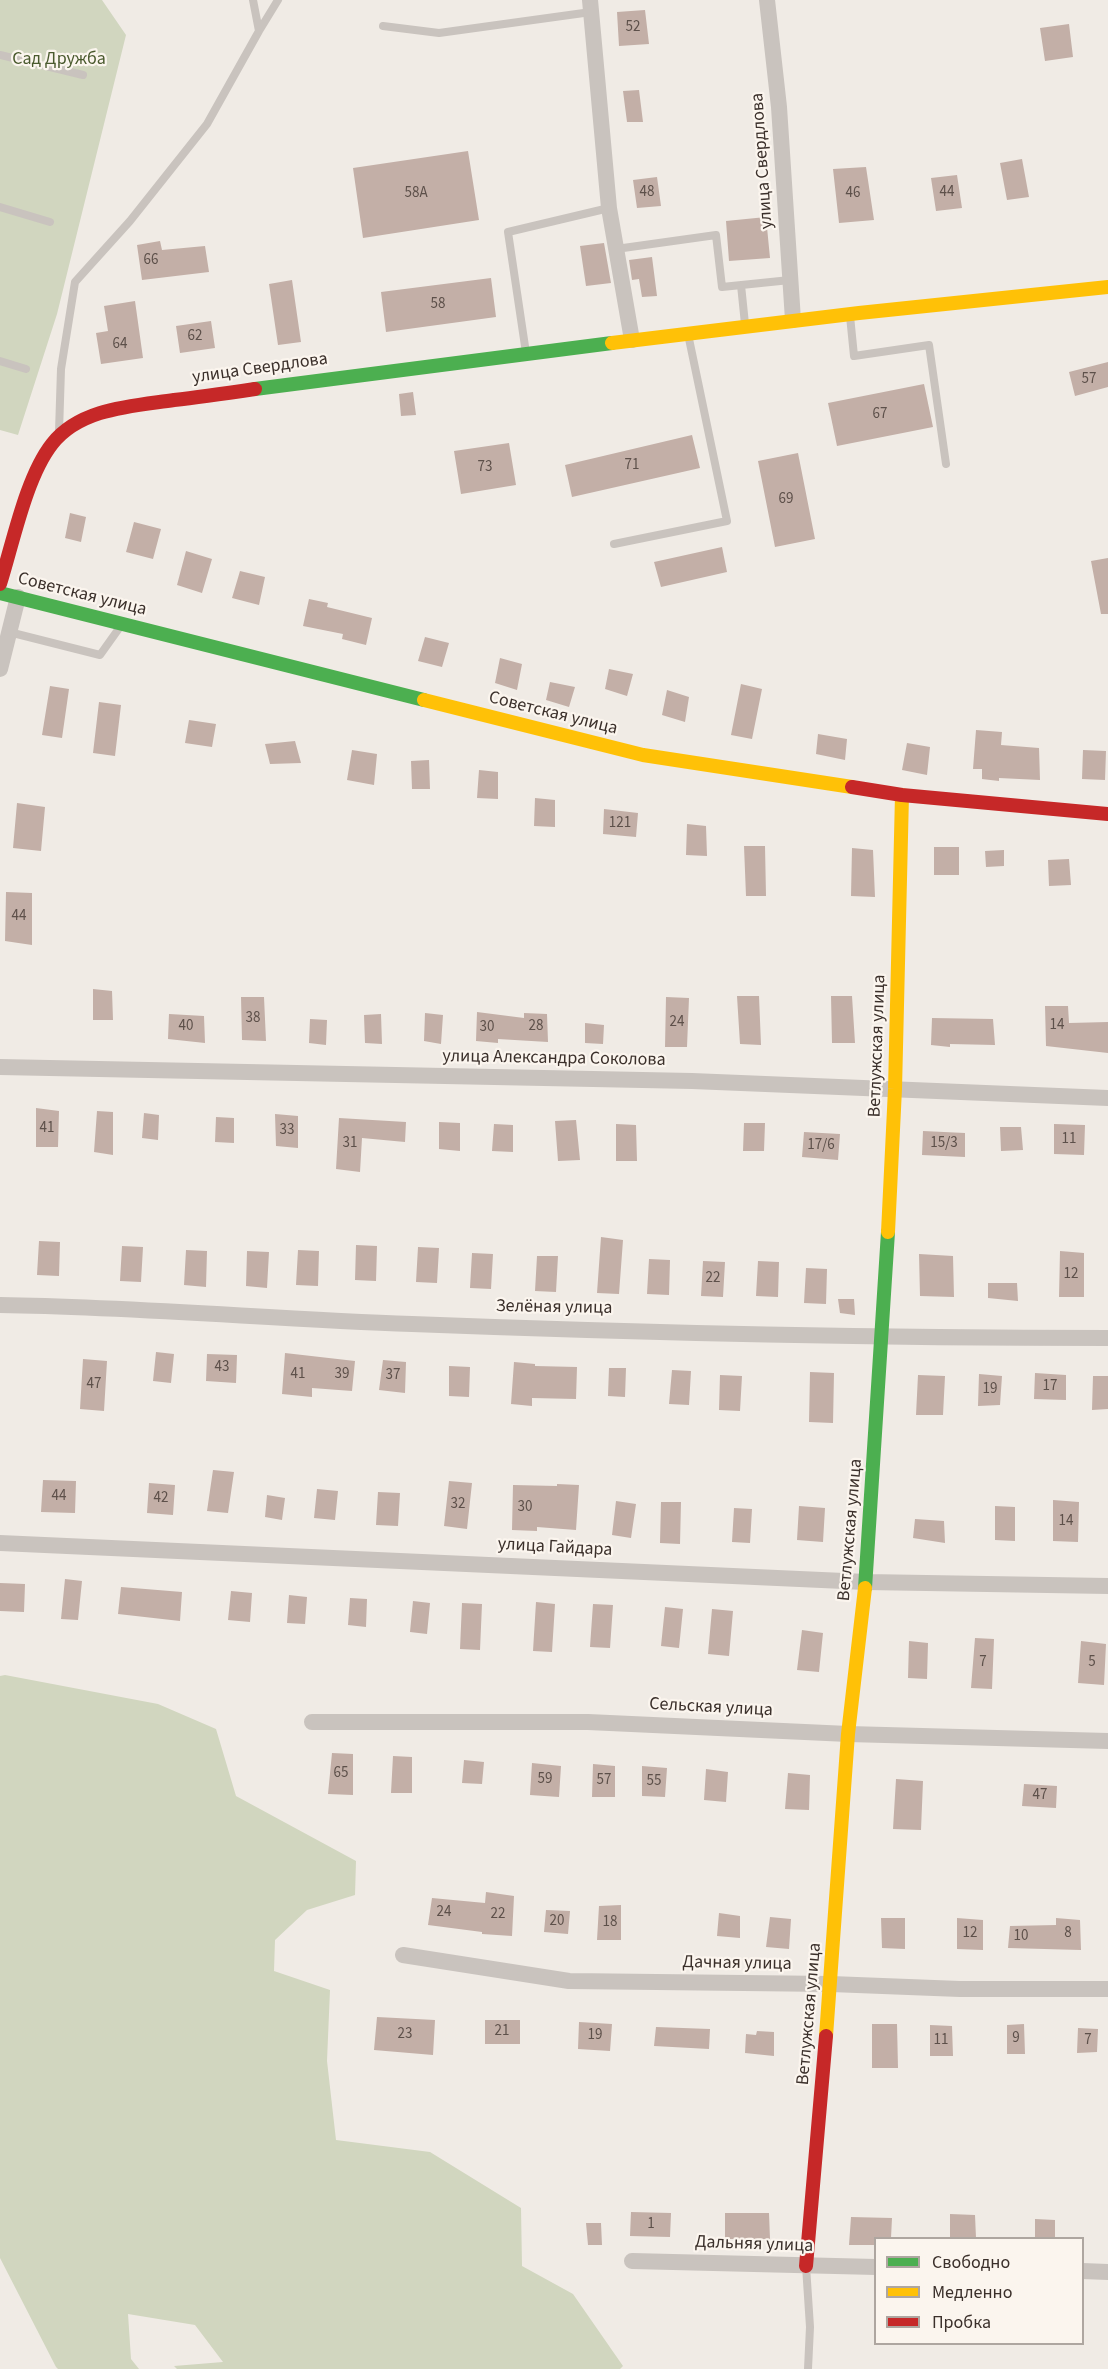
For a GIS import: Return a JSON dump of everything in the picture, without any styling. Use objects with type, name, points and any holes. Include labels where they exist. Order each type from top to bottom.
[{"type":"street","name":"улица Свердлова","points":[[767,0],[779,107],[793,320]]},
{"type":"street","points":[[591,6],[609,207],[632,340]]},
{"type":"street","name":"улица Свердлова","points":[[0,584],[38,467],[59,435],[83,420],[115,408],[850,313],[1108,287]]},
{"type":"street","name":"Советская улица","points":[[0,593],[643,755],[902,795],[1108,814]]},
{"type":"street","points":[[0,669],[18,597]]},
{"type":"street","name":"Ветлужская улица","points":[[806,2266],[831,1984],[848,1734],[866,1582],[883,1336],[895,1089],[902,795]]},
{"type":"street","name":"улица Александра Соколова","points":[[0,1067],[692,1081],[1108,1098]]},
{"type":"street","name":"Зелёная улица","points":[[0,1305],[74,1306],[411,1324],[883,1336],[1108,1338]]},
{"type":"street","name":"улица Гайдара","points":[[0,1543],[866,1582],[1108,1586]]},
{"type":"street","name":"Сельская улица","points":[[312,1722],[588,1722],[848,1734],[1108,1741]]},
{"type":"street","name":"Дачная улица","points":[[403,1955],[569,1981],[831,1984],[960,1989],[1108,1989]]},
{"type":"street","name":"Дальняя улица","points":[[632,2261],[874,2267]]},
{"type":"street","points":[[1084,2271],[1108,2272]]},
{"type":"lane","points":[[253,0],[259,32]]},
{"type":"lane","points":[[59,435],[61,369],[75,282],[130,221],[207,124],[278,0]]},
{"type":"lane","points":[[383,26],[439,33],[591,6]]},
{"type":"lane","points":[[0,55],[83,75]]},
{"type":"lane","points":[[0,207],[50,222]]},
{"type":"lane","points":[[526,354],[508,232],[560,221],[609,207]]},
{"type":"lane","points":[[616,249],[716,235],[722,287],[790,280]]},
{"type":"lane","points":[[741,285],[745,326]]},
{"type":"lane","points":[[850,313],[854,356],[929,345],[946,464]]},
{"type":"lane","points":[[614,544],[727,521],[688,334]]},
{"type":"lane","points":[[0,361],[26,369]]},
{"type":"lane","points":[[9,632],[100,655],[122,624]]},
{"type":"lane","points":[[806,2266],[810,2327],[807,2369]]},
{"type":"green space","name":"Сад Дружба","points":[[0,0],[102,0],[126,35],[57,314],[18,435],[0,430]]},
{"type":"green space","points":[[5,1675],[158,1704],[216,1729],[236,1796],[356,1861],[355,1895],[307,1910],[275,1940],[274,1971],[330,1990],[327,2061],[336,2140],[430,2152],[521,2208],[522,2266],[573,2294],[623,2366],[620,2369],[177,2369],[174,2366],[223,2362],[195,2325],[128,2314],[131,2359],[139,2369],[58,2369],[56,2367],[0,2258],[0,1676]]},
{"type":"building","points":[[645,10],[649,44],[619,46],[617,12]]},
{"type":"building","points":[[1069,24],[1073,57],[1045,61],[1040,28]]},
{"type":"building","points":[[639,90],[643,122],[627,122],[623,91]]},
{"type":"building","points":[[468,151],[479,220],[363,238],[353,168]]},
{"type":"building","points":[[1022,159],[1029,197],[1007,200],[1000,163]]},
{"type":"building","points":[[866,167],[874,220],[839,223],[833,169]]},
{"type":"building","points":[[957,175],[962,208],[936,211],[931,178]]},
{"type":"building","points":[[657,177],[661,206],[637,208],[633,180]]},
{"type":"building","points":[[766,217],[770,258],[729,261],[726,221]]},
{"type":"building","points":[[160,241],[162,250],[205,246],[209,272],[142,280],[137,245]]},
{"type":"building","points":[[604,243],[611,283],[586,286],[580,246]]},
{"type":"building","points":[[652,257],[657,296],[642,297],[639,279],[632,280],[629,260]]},
{"type":"building","points":[[491,278],[496,317],[386,332],[381,292]]},
{"type":"building","points":[[292,280],[301,342],[278,345],[269,284]]},
{"type":"building","points":[[135,301],[143,358],[101,364],[96,333],[108,331],[104,306]]},
{"type":"building","points":[[211,321],[215,348],[180,353],[176,326]]},
{"type":"building","points":[[1108,362],[1108,387],[1075,396],[1069,372]]},
{"type":"building","points":[[924,384],[933,427],[837,446],[828,403]]},
{"type":"building","points":[[413,392],[416,415],[401,416],[399,394]]},
{"type":"building","points":[[692,435],[700,468],[572,497],[565,465]]},
{"type":"building","points":[[509,443],[516,485],[461,494],[454,451]]},
{"type":"building","points":[[798,453],[815,539],[775,547],[758,461]]},
{"type":"building","points":[[70,513],[86,517],[81,542],[65,538]]},
{"type":"building","points":[[134,522],[161,529],[153,559],[126,552]]},
{"type":"building","points":[[722,547],[727,572],[661,587],[654,562]]},
{"type":"building","points":[[186,551],[212,559],[202,593],[177,585]]},
{"type":"building","points":[[1108,558],[1108,614],[1101,614],[1091,561]]},
{"type":"building","points":[[240,571],[265,577],[259,605],[232,598]]},
{"type":"building","points":[[309,599],[328,603],[327,607],[372,618],[366,645],[342,639],[343,634],[303,626]]},
{"type":"building","points":[[425,637],[449,643],[442,667],[418,661]]},
{"type":"building","points":[[500,658],[522,664],[517,690],[495,683]]},
{"type":"building","points":[[609,669],[633,674],[627,696],[605,689]]},
{"type":"building","points":[[550,682],[575,687],[569,707],[546,700]]},
{"type":"building","points":[[741,684],[762,689],[752,739],[731,735]]},
{"type":"building","points":[[50,686],[69,689],[62,738],[42,735]]},
{"type":"building","points":[[667,690],[689,697],[685,722],[662,715]]},
{"type":"building","points":[[99,702],[121,705],[115,756],[93,753]]},
{"type":"building","points":[[189,720],[216,724],[212,747],[185,743]]},
{"type":"building","points":[[976,730],[1002,732],[1001,745],[1039,748],[1040,780],[982,779],[982,769],[973,769]]},
{"type":"building","points":[[818,734],[847,739],[845,760],[816,754]]},
{"type":"building","points":[[295,741],[301,763],[270,764],[265,744]]},
{"type":"building","points":[[907,743],[930,747],[927,775],[902,770]]},
{"type":"building","points":[[352,750],[377,754],[374,785],[347,780]]},
{"type":"building","points":[[1083,750],[1106,751],[1105,780],[1082,779]]},
{"type":"building","points":[[429,760],[430,789],[412,789],[411,761]]},
{"type":"building","points":[[479,770],[498,772],[498,799],[477,798]]},
{"type":"building","points":[[535,798],[555,800],[555,827],[534,826]]},
{"type":"building","points":[[17,803],[45,807],[41,851],[13,848]]},
{"type":"building","points":[[604,809],[638,813],[636,837],[603,834]]},
{"type":"building","points":[[687,824],[706,826],[707,856],[686,855]]},
{"type":"building","points":[[744,846],[765,846],[766,896],[746,896]]},
{"type":"building","points":[[934,847],[959,847],[959,875],[934,875]]},
{"type":"building","points":[[852,848],[873,850],[875,897],[851,896]]},
{"type":"building","points":[[1004,850],[1004,866],[986,867],[985,851]]},
{"type":"building","points":[[1069,859],[1071,885],[1049,886],[1048,860]]},
{"type":"building","points":[[6,892],[32,893],[32,945],[5,941]]},
{"type":"building","points":[[93,989],[112,991],[113,1020],[93,1020]]},
{"type":"building","points":[[737,996],[759,996],[761,1045],[740,1044]]},
{"type":"building","points":[[831,996],[852,996],[855,1043],[832,1043]]},
{"type":"building","points":[[241,997],[264,997],[266,1041],[242,1040]]},
{"type":"building","points":[[666,997],[689,998],[687,1047],[665,1047]]},
{"type":"building","points":[[1045,1006],[1068,1006],[1069,1023],[1108,1022],[1108,1053],[1046,1046]]},
{"type":"building","points":[[477,1012],[524,1018],[524,1013],[547,1014],[548,1042],[498,1039],[498,1043],[476,1041]]},
{"type":"building","points":[[425,1013],[443,1015],[441,1044],[424,1041]]},
{"type":"building","points":[[169,1014],[204,1016],[205,1043],[168,1039]]},
{"type":"building","points":[[381,1014],[382,1044],[365,1043],[364,1015]]},
{"type":"building","points":[[932,1018],[993,1019],[995,1045],[950,1044],[950,1047],[931,1045]]},
{"type":"building","points":[[310,1019],[327,1020],[326,1045],[309,1043]]},
{"type":"building","points":[[585,1023],[604,1025],[603,1044],[585,1043]]},
{"type":"building","points":[[36,1108],[59,1111],[58,1147],[36,1147]]},
{"type":"building","points":[[97,1111],[113,1112],[113,1155],[94,1152]]},
{"type":"building","points":[[144,1113],[159,1115],[158,1140],[142,1138]]},
{"type":"building","points":[[275,1114],[298,1116],[298,1148],[276,1146]]},
{"type":"building","points":[[216,1117],[234,1118],[234,1143],[215,1142]]},
{"type":"building","points":[[339,1118],[406,1122],[405,1142],[362,1138],[360,1172],[336,1169]]},
{"type":"building","points":[[576,1120],[580,1160],[558,1161],[555,1121]]},
{"type":"building","points":[[439,1122],[460,1123],[460,1151],[439,1149]]},
{"type":"building","points":[[744,1123],[765,1123],[764,1151],[743,1151]]},
{"type":"building","points":[[494,1124],[513,1125],[513,1152],[492,1151]]},
{"type":"building","points":[[616,1124],[636,1125],[637,1161],[616,1161]]},
{"type":"building","points":[[1054,1124],[1085,1125],[1084,1155],[1054,1154]]},
{"type":"building","points":[[1000,1127],[1021,1127],[1023,1150],[1001,1151]]},
{"type":"building","points":[[923,1131],[965,1133],[965,1157],[922,1155]]},
{"type":"building","points":[[804,1132],[840,1134],[838,1160],[802,1157]]},
{"type":"building","points":[[601,1237],[623,1240],[619,1294],[597,1293]]},
{"type":"building","points":[[39,1241],[60,1242],[59,1276],[37,1275]]},
{"type":"building","points":[[356,1245],[377,1246],[376,1281],[355,1280]]},
{"type":"building","points":[[122,1246],[143,1247],[141,1282],[120,1281]]},
{"type":"building","points":[[418,1247],[439,1248],[437,1283],[416,1282]]},
{"type":"building","points":[[186,1250],[207,1251],[206,1287],[184,1285]]},
{"type":"building","points":[[298,1250],[319,1251],[318,1286],[296,1285]]},
{"type":"building","points":[[247,1251],[269,1252],[267,1288],[246,1286]]},
{"type":"building","points":[[1060,1251],[1084,1253],[1084,1297],[1059,1297]]},
{"type":"building","points":[[472,1253],[493,1254],[491,1289],[470,1288]]},
{"type":"building","points":[[919,1254],[953,1256],[954,1297],[920,1296]]},
{"type":"building","points":[[537,1256],[558,1256],[556,1292],[535,1291]]},
{"type":"building","points":[[649,1259],[670,1260],[669,1295],[647,1294]]},
{"type":"building","points":[[703,1261],[725,1262],[723,1297],[701,1296]]},
{"type":"building","points":[[758,1261],[779,1262],[778,1297],[756,1296]]},
{"type":"building","points":[[806,1268],[827,1269],[826,1304],[804,1303]]},
{"type":"building","points":[[988,1283],[1017,1283],[1018,1301],[988,1298]]},
{"type":"building","points":[[838,1299],[854,1299],[855,1315],[840,1313]]},
{"type":"building","points":[[156,1352],[174,1354],[171,1383],[153,1381]]},
{"type":"building","points":[[285,1353],[355,1361],[352,1391],[312,1388],[312,1397],[282,1394]]},
{"type":"building","points":[[207,1354],[237,1355],[236,1383],[206,1381]]},
{"type":"building","points":[[83,1359],[107,1361],[104,1411],[80,1409]]},
{"type":"building","points":[[383,1360],[406,1362],[405,1393],[379,1390]]},
{"type":"building","points":[[514,1362],[535,1364],[535,1366],[577,1367],[576,1399],[532,1398],[532,1406],[511,1404]]},
{"type":"building","points":[[449,1366],[470,1367],[469,1397],[449,1396]]},
{"type":"building","points":[[609,1368],[626,1368],[625,1397],[608,1396]]},
{"type":"building","points":[[672,1370],[691,1371],[689,1405],[669,1404]]},
{"type":"building","points":[[810,1372],[834,1373],[833,1423],[809,1422]]},
{"type":"building","points":[[1035,1373],[1066,1375],[1066,1400],[1034,1399]]},
{"type":"building","points":[[979,1374],[1002,1376],[1000,1405],[978,1406]]},
{"type":"building","points":[[720,1375],[742,1376],[740,1411],[719,1410]]},
{"type":"building","points":[[918,1375],[945,1376],[943,1415],[916,1415]]},
{"type":"building","points":[[1093,1376],[1108,1376],[1108,1409],[1092,1410]]},
{"type":"building","points":[[213,1470],[234,1472],[228,1513],[207,1511]]},
{"type":"building","points":[[43,1480],[76,1481],[75,1513],[41,1512]]},
{"type":"building","points":[[449,1481],[472,1483],[467,1529],[444,1526]]},
{"type":"building","points":[[149,1483],[175,1485],[173,1515],[147,1513]]},
{"type":"building","points":[[557,1484],[579,1485],[576,1530],[537,1527],[537,1531],[512,1530],[513,1485],[557,1486]]},
{"type":"building","points":[[317,1489],[338,1491],[335,1520],[314,1518]]},
{"type":"building","points":[[378,1492],[400,1493],[398,1526],[376,1525]]},
{"type":"building","points":[[267,1495],[285,1498],[282,1520],[265,1517]]},
{"type":"building","points":[[1053,1500],[1079,1502],[1078,1542],[1053,1541]]},
{"type":"building","points":[[616,1501],[636,1504],[631,1538],[612,1535]]},
{"type":"building","points":[[661,1502],[681,1502],[680,1544],[660,1543]]},
{"type":"building","points":[[799,1506],[825,1508],[823,1542],[797,1540]]},
{"type":"building","points":[[995,1506],[1015,1507],[1015,1541],[995,1540]]},
{"type":"building","points":[[734,1508],[752,1509],[750,1543],[732,1542]]},
{"type":"building","points":[[915,1519],[944,1521],[945,1543],[913,1538]]},
{"type":"building","points":[[65,1579],[82,1581],[78,1620],[61,1619]]},
{"type":"building","points":[[0,1583],[25,1584],[24,1612],[0,1611]]},
{"type":"building","points":[[121,1587],[182,1592],[180,1621],[118,1614]]},
{"type":"building","points":[[231,1591],[252,1593],[250,1622],[228,1620]]},
{"type":"building","points":[[289,1595],[307,1597],[305,1624],[287,1623]]},
{"type":"building","points":[[350,1598],[367,1599],[366,1627],[348,1625]]},
{"type":"building","points":[[413,1601],[430,1603],[427,1634],[410,1632]]},
{"type":"building","points":[[536,1602],[555,1604],[552,1652],[533,1651]]},
{"type":"building","points":[[462,1603],[482,1604],[480,1650],[460,1649]]},
{"type":"building","points":[[593,1604],[613,1605],[610,1648],[590,1647]]},
{"type":"building","points":[[665,1607],[683,1609],[679,1648],[661,1646]]},
{"type":"building","points":[[712,1609],[733,1611],[729,1656],[708,1654]]},
{"type":"building","points":[[802,1630],[823,1633],[819,1672],[797,1670]]},
{"type":"building","points":[[975,1638],[994,1639],[992,1689],[971,1688]]},
{"type":"building","points":[[909,1641],[928,1643],[927,1679],[908,1678]]},
{"type":"building","points":[[1081,1641],[1106,1644],[1104,1685],[1078,1683]]},
{"type":"building","points":[[332,1753],[353,1754],[353,1795],[328,1794]]},
{"type":"building","points":[[393,1756],[412,1757],[412,1793],[391,1793]]},
{"type":"building","points":[[464,1760],[484,1762],[482,1784],[462,1783]]},
{"type":"building","points":[[532,1763],[561,1766],[559,1797],[530,1795]]},
{"type":"building","points":[[593,1764],[615,1766],[615,1797],[592,1797]]},
{"type":"building","points":[[642,1766],[667,1768],[665,1797],[642,1796]]},
{"type":"building","points":[[706,1769],[728,1772],[726,1802],[704,1800]]},
{"type":"building","points":[[788,1773],[810,1775],[809,1810],[785,1809]]},
{"type":"building","points":[[896,1779],[923,1781],[921,1830],[893,1829]]},
{"type":"building","points":[[1024,1784],[1057,1786],[1056,1808],[1022,1806]]},
{"type":"building","points":[[486,1892],[514,1896],[512,1936],[482,1934],[482,1932],[428,1925],[432,1898],[485,1903]]},
{"type":"building","points":[[621,1905],[621,1940],[597,1940],[599,1906]]},
{"type":"building","points":[[546,1910],[570,1911],[568,1934],[544,1932]]},
{"type":"building","points":[[719,1913],[740,1916],[740,1938],[717,1936]]},
{"type":"building","points":[[770,1917],[791,1919],[789,1949],[766,1947]]},
{"type":"building","points":[[881,1918],[905,1918],[905,1949],[882,1948]]},
{"type":"building","points":[[957,1918],[983,1920],[983,1950],[957,1949]]},
{"type":"building","points":[[1056,1918],[1080,1920],[1081,1950],[1008,1948],[1010,1926],[1056,1925]]},
{"type":"building","points":[[377,2017],[435,2020],[433,2055],[374,2050]]},
{"type":"building","points":[[485,2020],[520,2020],[520,2044],[485,2044]]},
{"type":"building","points":[[579,2022],[612,2024],[610,2051],[578,2049]]},
{"type":"building","points":[[872,2024],[897,2024],[898,2068],[872,2068]]},
{"type":"building","points":[[1024,2024],[1025,2054],[1007,2054],[1007,2025]]},
{"type":"building","points":[[930,2025],[952,2026],[953,2056],[930,2056]]},
{"type":"building","points":[[656,2027],[710,2029],[709,2049],[654,2046]]},
{"type":"building","points":[[1078,2028],[1098,2029],[1097,2052],[1077,2053]]},
{"type":"building","points":[[757,2031],[774,2032],[774,2056],[745,2053],[746,2034],[756,2035]]},
{"type":"building","points":[[631,2212],[671,2213],[670,2237],[630,2236]]},
{"type":"building","points":[[725,2213],[769,2213],[770,2239],[725,2239]]},
{"type":"building","points":[[950,2214],[975,2215],[976,2237],[950,2237]]},
{"type":"building","points":[[851,2217],[892,2218],[891,2237],[874,2237],[874,2245],[849,2245]]},
{"type":"building","points":[[1035,2219],[1055,2220],[1055,2237],[1035,2237]]},
{"type":"building","points":[[586,2223],[601,2223],[602,2245],[588,2245]]},
{"type":"traffic: fast","points":[[255,389],[612,343]]},
{"type":"traffic: fast","points":[[0,593],[424,700]]},
{"type":"traffic: fast","points":[[865,1588],[888,1232]]},
{"type":"traffic: slow","points":[[612,343],[859,313],[1108,287]]},
{"type":"traffic: slow","points":[[424,700],[643,755],[852,787]]},
{"type":"traffic: slow","points":[[888,1232],[895,1089],[902,795]]},
{"type":"traffic: slow","points":[[826,2036],[848,1734],[865,1588]]},
{"type":"traffic: jam","points":[[0,584],[21,511],[35,474],[52,444],[64,432],[92,416],[125,407],[255,389]]},
{"type":"traffic: jam","points":[[852,787],[902,795],[1108,814]]},
{"type":"traffic: jam","points":[[806,2266],[826,2036]]}]
